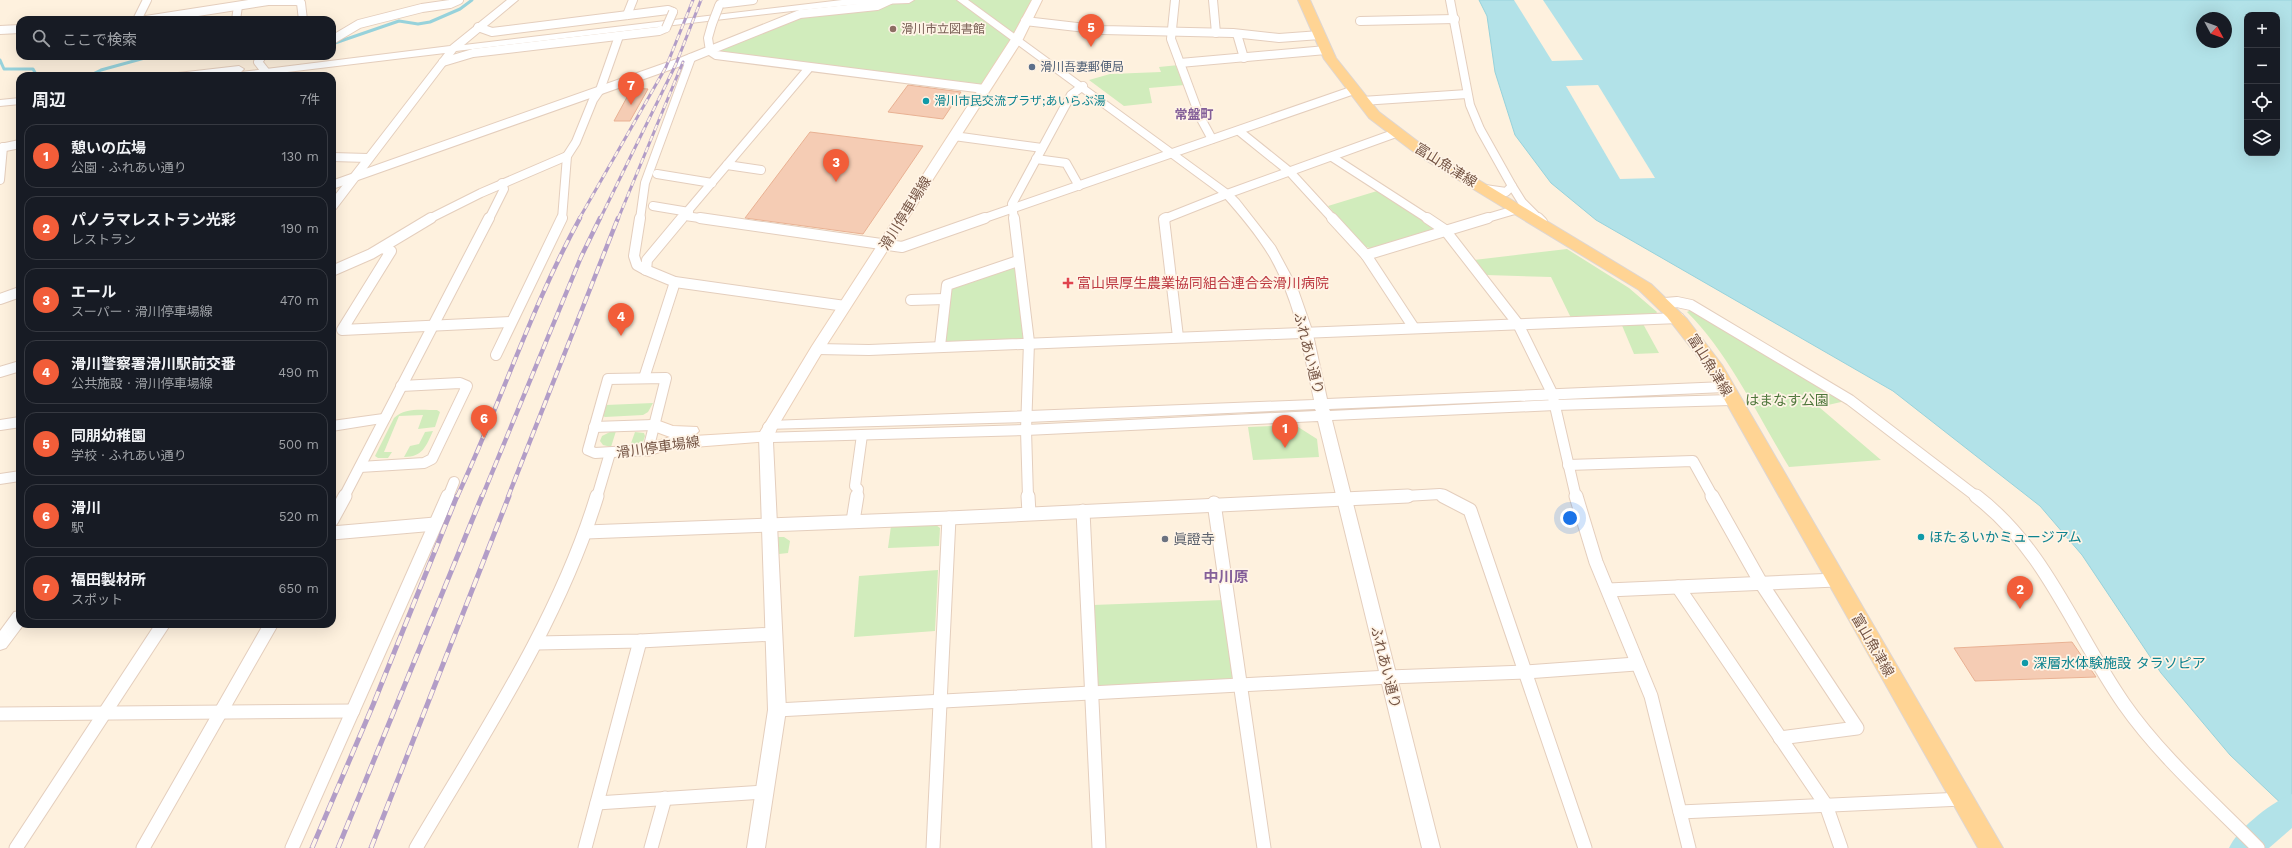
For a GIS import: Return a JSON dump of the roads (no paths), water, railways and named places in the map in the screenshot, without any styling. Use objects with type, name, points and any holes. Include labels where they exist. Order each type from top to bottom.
[{"type":"main road","name":"滑川停車場線","points":[[768,432],[817,349],[1017,39],[1037,0]]},
{"type":"main road","name":"富山魚津線","points":[[1304,0],[1330,59],[1374,115],[1424,153],[1544,224],[1645,287],[1665,303],[1679,318],[1713,364],[1728,393],[1991,848]]},
{"type":"main road","name":"滑川停車場線","points":[[654,425],[672,432],[768,432]]},
{"type":"main road","name":"滑川停車場線","points":[[648,450],[667,442],[768,432]]},
{"type":"street","points":[[139,16],[147,0]]},
{"type":"street","points":[[336,38],[359,24],[422,8],[450,4],[459,0]]},
{"type":"street","points":[[336,202],[368,158],[456,46],[513,0]]},
{"type":"street","points":[[627,15],[633,0]]},
{"type":"street","points":[[753,0],[720,4],[708,38],[710,51],[716,55],[727,58],[984,89]]},
{"type":"street","points":[[456,46],[815,0]]},
{"type":"street","points":[[336,184],[691,58],[800,14],[877,6],[890,0]]},
{"type":"street","points":[[336,59],[792,8],[890,0],[909,0]]},
{"type":"street","name":"ふれあい通り","points":[[962,0],[1083,86],[1227,194],[1255,226],[1281,266],[1294,296],[1305,332],[1344,499],[1431,848]]},
{"type":"street","points":[[1175,0],[1170,32],[1200,117],[1212,139]]},
{"type":"street","points":[[1213,0],[1216,33]]},
{"type":"street","points":[[1450,0],[1455,19],[1467,94],[1482,130],[1522,202],[1544,224]]},
{"type":"street","points":[[172,16],[256,2],[297,1],[301,3],[303,16]]},
{"type":"street","points":[[237,16],[238,6]]},
{"type":"street","points":[[443,62],[473,53],[659,31],[666,28],[673,12],[668,10],[492,32],[478,27]]},
{"type":"street","points":[[1360,20],[1455,19]]},
{"type":"street","points":[[1025,21],[1102,30],[1237,34],[1323,43]]},
{"type":"street","points":[[0,30],[16,29]]},
{"type":"street","points":[[1237,34],[1244,58]]},
{"type":"street","points":[[496,355],[562,220],[567,156],[576,142],[593,100],[600,90],[619,36]]},
{"type":"street","points":[[1180,63],[1244,58],[1323,43]]},
{"type":"street","points":[[691,58],[645,183],[634,256],[637,265],[675,282],[845,306]]},
{"type":"street","points":[[216,72],[328,60]]},
{"type":"street","points":[[245,72],[264,67]]},
{"type":"street","points":[[646,270],[647,260],[809,68]]},
{"type":"street","points":[[1029,513],[1027,424],[1029,342],[1018,261],[1014,209],[1012,204],[1071,95],[1083,86]]},
{"type":"street","points":[[653,206],[687,214],[902,247],[1212,139],[1358,95],[1467,94]]},
{"type":"street","points":[[0,97],[16,95]]},
{"type":"street","points":[[0,103],[16,101]]},
{"type":"street","points":[[1239,131],[1290,172],[1366,255],[1414,328]]},
{"type":"street","points":[[1178,337],[1164,219],[1227,194],[1396,133]]},
{"type":"street","points":[[954,136],[1042,148]]},
{"type":"street","points":[[0,180],[2,148],[16,145]]},
{"type":"street","points":[[336,269],[358,261],[431,218],[502,183],[567,156]]},
{"type":"street","points":[[336,157],[368,158]]},
{"type":"street","points":[[1332,157],[1445,230],[1518,324],[1554,399],[1568,465],[1596,562],[1650,696],[1689,848]]},
{"type":"street","points":[[1036,159],[1066,163],[1079,186]]},
{"type":"street","points":[[727,165],[761,170]]},
{"type":"street","points":[[656,174],[712,183]]},
{"type":"street","points":[[336,512],[383,419],[434,326],[504,189],[502,183]]},
{"type":"street","points":[[1484,189],[1506,192],[1512,186]]},
{"type":"street","points":[[1366,255],[1518,209]]},
{"type":"street","points":[[382,248],[390,251],[342,330],[511,322]]},
{"type":"street","points":[[940,346],[946,285],[1018,261]]},
{"type":"street","points":[[644,378],[675,282]]},
{"type":"street","points":[[0,299],[16,293]]},
{"type":"street","points":[[911,300],[945,299]]},
{"type":"street","points":[[1665,303],[1677,302],[1691,305],[1850,400],[1983,500],[2019,536],[2041,565],[2124,704],[2158,746],[2258,848]]},
{"type":"street","points":[[817,349],[869,350],[1029,342],[1679,318]]},
{"type":"street","points":[[0,372],[16,367]]},
{"type":"street","points":[[648,450],[666,378],[608,379],[594,427],[654,425]]},
{"type":"street","points":[[360,467],[424,463],[432,458],[466,386],[460,384],[401,386]]},
{"type":"street","points":[[768,432],[862,434],[1323,409],[1728,393]]},
{"type":"street","points":[[336,425],[383,419]]},
{"type":"street","points":[[2,427],[16,423]]},
{"type":"street","points":[[768,432],[1027,424]]},
{"type":"street","name":"滑川停車場線","points":[[594,427],[588,450],[595,453],[648,450]]},
{"type":"street","points":[[756,848],[777,710],[775,634],[769,524],[768,432]]},
{"type":"street","points":[[853,521],[858,489],[855,486],[862,434]]},
{"type":"street","points":[[416,848],[537,643],[564,587],[586,532],[610,453]]},
{"type":"street","points":[[1568,465],[1693,462],[1761,584],[1857,728],[1780,738]]},
{"type":"street","points":[[0,479],[16,477]]},
{"type":"street","points":[[292,848],[454,482]]},
{"type":"street","points":[[586,532],[949,518],[1440,494],[1470,510],[1585,848]]},
{"type":"street","points":[[1214,504],[1242,686],[1264,848]]},
{"type":"street","points":[[1083,511],[1099,848]]},
{"type":"street","points":[[933,848],[949,518]]},
{"type":"street","points":[[336,533],[435,524]]},
{"type":"street","points":[[1608,590],[1836,580]]},
{"type":"street","points":[[1678,587],[1826,805],[1841,848]]},
{"type":"street","points":[[0,643],[16,621]]},
{"type":"street","points":[[16,848],[160,628]]},
{"type":"street","points":[[143,848],[269,628]]},
{"type":"street","points":[[537,643],[640,641],[775,634]]},
{"type":"street","points":[[585,848],[640,641]]},
{"type":"street","points":[[777,710],[940,700],[1092,695],[1389,677],[1526,672],[1636,664]]},
{"type":"street","points":[[0,714],[353,711]]},
{"type":"street","points":[[597,803],[764,792]]},
{"type":"street","points":[[651,848],[664,798]]},
{"type":"street","points":[[1680,812],[1962,798]]},
{"type":"water","points":[[1479,0],[2292,0],[2292,805],[2287,809],[2230,755],[2161,673],[2082,555],[2040,506],[1893,391],[1596,220],[1551,183],[1515,135],[1495,72],[1487,16]]},
{"type":"waterway","points":[[336,43],[399,21],[418,24],[430,22],[460,9],[472,0]]},
{"type":"waterway","points":[[0,60],[4,69],[33,69],[35,72]]},
{"type":"waterway","points":[[97,72],[137,60]]},
{"type":"waterway","points":[[2245,848],[2292,808]]},
{"type":"railway","points":[[579,219],[666,67],[693,0]]},
{"type":"railway","points":[[600,219],[676,64],[701,0]]},
{"type":"railway","points":[[618,219],[683,62]]},
{"type":"railway","points":[[457,497],[546,286],[580,218]]},
{"type":"railway","points":[[482,497],[581,257],[600,218]]},
{"type":"railway","points":[[508,497],[618,218]]},
{"type":"railway","points":[[312,848],[373,705],[457,496]]},
{"type":"railway","points":[[338,848],[482,496]]},
{"type":"railway","points":[[371,848],[509,496]]},
{"type":"place","name":"滑川市立図書館","points":[[893,29]]},
{"type":"place","name":"同朋幼稚園","points":[[1091,47]]},
{"type":"place","name":"滑川吾妻郵便局","points":[[1032,67]]},
{"type":"place","name":"滑川市民交流プラザ;あいらぶ湯","points":[[926,101]]},
{"type":"place","name":"福田製材所","points":[[631,105]]},
{"type":"place","name":"エール","points":[[836,182]]},
{"type":"place","name":"富山県厚生農業協同組合連合会滑川病院","points":[[1068,283]]},
{"type":"place","name":"滑川警察署滑川駅前交番","points":[[621,336]]},
{"type":"place","name":"滑川","points":[[484,438]]},
{"type":"place","name":"憩いの広場","points":[[1285,448]]},
{"type":"place","name":"ほたるいかミュージアム","points":[[1921,537]]},
{"type":"place","name":"眞證寺","points":[[1165,539]]},
{"type":"place","name":"パノラマレストラン光彩","points":[[2020,609]]},
{"type":"place","name":"深層水体験施設 タラソピア","points":[[2025,663]]},
{"type":"district","name":"常盤町","points":[[1194,114]]},
{"type":"district","name":"中川原","points":[[1226,577]]},
{"type":"park label","name":"はまなす公園","points":[[1787,400]]}]
